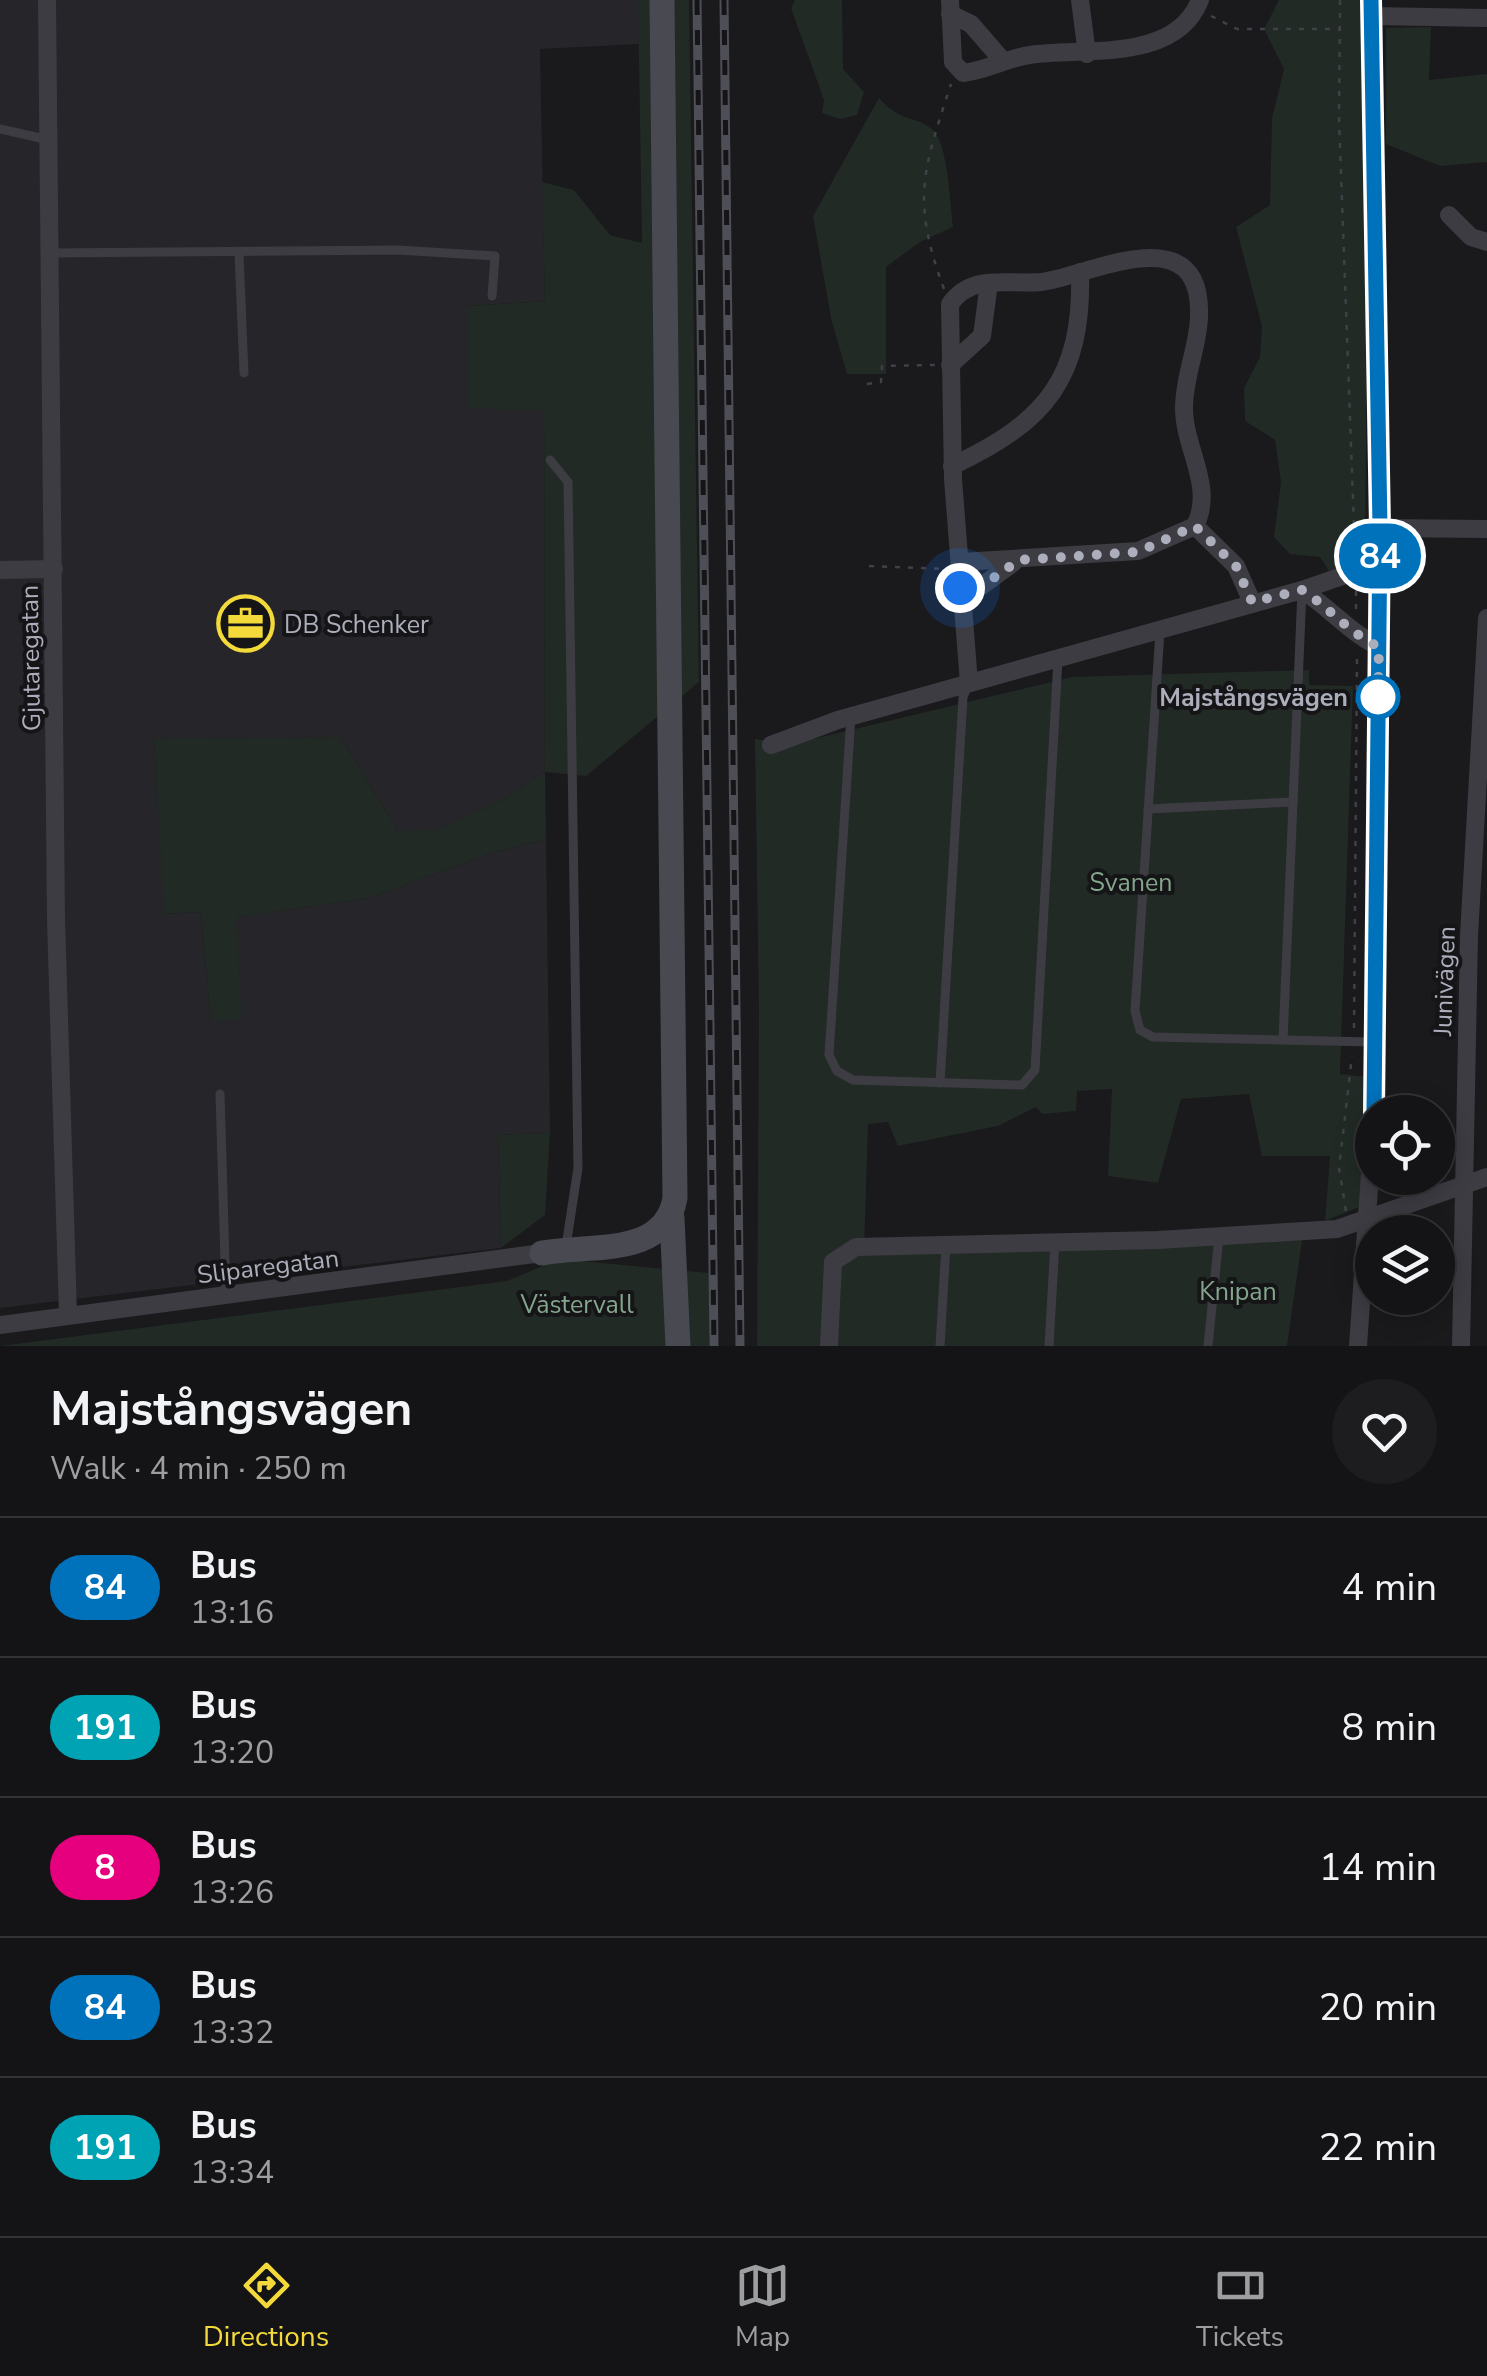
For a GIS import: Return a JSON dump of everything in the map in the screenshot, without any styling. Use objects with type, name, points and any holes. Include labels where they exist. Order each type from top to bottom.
[{"type":"main road","points":[[662,0],[676,1118],[672,1218],[678,1346]]},
{"type":"main road","points":[[554,1251],[645,1241],[672,1218]]},
{"type":"street","name":"Gjutaregatan","points":[[46,0],[56,920],[68,1316]]},
{"type":"street","points":[[1080,0],[1087,54]]},
{"type":"street","points":[[950,7],[957,66],[962,73],[1043,53],[1087,54],[1142,46],[1176,27],[1198,4]]},
{"type":"street","points":[[950,7],[1003,60]]},
{"type":"street","points":[[1374,1095],[1380,528],[1371,8],[1440,9],[1487,18]]},
{"type":"street","points":[[1449,215],[1471,237],[1487,242]]},
{"type":"street","points":[[968,683],[952,466],[950,304],[960,289],[990,283],[1057,280],[1102,262],[1162,259],[1179,265],[1189,276],[1200,315],[1184,404],[1190,448],[1203,490],[1195,526]]},
{"type":"street","points":[[952,466],[1012,436],[1050,399],[1077,342],[1080,272]]},
{"type":"street","points":[[950,365],[982,336],[990,283]]},
{"type":"street","points":[[961,566],[1138,552],[1195,526]]},
{"type":"street","points":[[1195,526],[1236,566],[1252,602]]},
{"type":"street","points":[[1380,528],[1487,529]]},
{"type":"street","points":[[961,601],[1019,560]]},
{"type":"street","points":[[771,746],[786,736],[851,716],[1302,590],[1380,563]]},
{"type":"street","points":[[0,570],[54,569]]},
{"type":"street","points":[[1302,590],[1331,610],[1356,636],[1379,647]]},
{"type":"street","name":"Junivägen","points":[[1461,1346],[1470,936],[1487,618]]},
{"type":"street","points":[[1379,1215],[1395,1212],[1464,1182],[1487,1178]]},
{"type":"street","points":[[829,1346],[831,1270],[837,1257],[856,1247],[1219,1236],[1355,1222]]},
{"type":"street","name":"Sliparegatan","points":[[0,1325],[554,1251]]},
{"type":"street","points":[[1358,1346],[1360,1315]]},
{"type":"lane","points":[[0,129],[49,140]]},
{"type":"lane","points":[[51,253],[398,250],[495,256],[492,296]]},
{"type":"lane","points":[[239,254],[244,373]]},
{"type":"lane","points":[[550,460],[568,482],[578,1168],[554,1251]]},
{"type":"lane","points":[[1283,1040],[1302,590]]},
{"type":"lane","points":[[1160,631],[1135,1010],[1140,1030],[1153,1037],[1376,1042]]},
{"type":"lane","points":[[851,716],[830,1055],[837,1070],[853,1080],[1022,1085],[1034,1070],[1058,659]]},
{"type":"lane","points":[[940,1083],[963,696],[968,683]]},
{"type":"lane","points":[[1148,809],[1293,802]]},
{"type":"lane","points":[[220,1094],[226,1297]]},
{"type":"lane","points":[[1208,1346],[1219,1236]]},
{"type":"lane","points":[[1049,1346],[1055,1242]]},
{"type":"lane","points":[[940,1346],[946,1244]]},
{"type":"path","points":[[1340,0],[1356,571],[1353,1042],[1339,1186],[1349,1224]]},
{"type":"path","points":[[1198,4],[1237,29],[1339,28]]},
{"type":"path","points":[[950,304],[927,233],[920,192],[934,132],[957,66]]},
{"type":"path","points":[[867,384],[881,382],[882,366],[891,363],[950,365]]},
{"type":"path","points":[[869,566],[961,566]]},
{"type":"shaded area","points":[[0,0],[638,0],[639,44],[540,49],[545,301],[468,306],[544,410],[545,771],[506,798],[438,831],[398,831],[340,737],[154,740],[165,914],[201,912],[211,1020],[241,1018],[235,917],[369,898],[495,852],[546,839],[550,1133],[498,1135],[501,1248],[0,1308]]},
{"type":"green space","points":[[638,0],[689,0],[699,682],[586,776],[545,772],[546,839],[495,852],[369,898],[236,917],[242,1019],[211,1021],[201,912],[164,914],[154,739],[340,737],[398,831],[438,830],[506,798],[545,771],[544,411],[468,408],[468,306],[545,301],[542,182],[574,190],[610,235],[642,243]]},
{"type":"green space","points":[[795,0],[842,0],[843,69],[864,92],[857,115],[840,119],[822,113],[824,100],[791,8]]},
{"type":"green space","points":[[1279,0],[1362,0],[1368,212],[1365,561],[1329,571],[1320,557],[1290,554],[1274,537],[1281,482],[1275,440],[1245,421],[1244,388],[1260,357],[1262,326],[1236,227],[1270,205],[1272,118],[1284,69],[1264,29]]},
{"type":"green space","points":[[1431,27],[1429,80],[1487,74],[1487,162],[1440,166],[1386,144],[1386,28]]},
{"type":"green space","points":[[879,98],[895,112],[925,124],[937,136],[947,174],[953,227],[920,242],[886,267],[886,374],[847,374],[831,318],[813,216]]},
{"type":"green space","name":"Svanen","points":[[1309,670],[1309,685],[1353,686],[1340,1074],[1368,1077],[1367,1095],[1355,1095],[1355,1195],[1360,1195],[1359,1207],[1325,1221],[1330,1156],[1262,1156],[1249,1094],[1181,1099],[1158,1183],[1108,1176],[1112,1089],[1077,1091],[1076,1111],[1042,1114],[1036,1107],[998,1126],[898,1146],[888,1122],[868,1124],[864,1252],[1303,1234],[1287,1346],[757,1346],[759,1012],[755,739],[792,744],[1072,677]]},
{"type":"green space","points":[[550,1133],[545,1215],[501,1248],[498,1135]]},
{"type":"green space","name":"Västervall","points":[[559,1259],[709,1273],[709,1346],[0,1346],[507,1281]]},
{"type":"railway","points":[[697,0],[714,1346]]},
{"type":"railway","points":[[724,0],[740,1346]]},
{"type":"bus line","name":"84","points":[[1371,0],[1380,528],[1374,1095]]},
{"type":"place","name":"DB Schenker","points":[[245,624]]},
{"type":"place","name":"Majstångsvägen","points":[[1378,697]]},
{"type":"route","points":[[960,588],[961,601],[1019,560],[1138,552],[1195,526],[1236,566],[1252,602],[1302,590],[1331,610],[1356,636],[1379,647],[1378,697]]},
{"type":"park label","name":"Knipan","points":[[1238,1291]]}]
